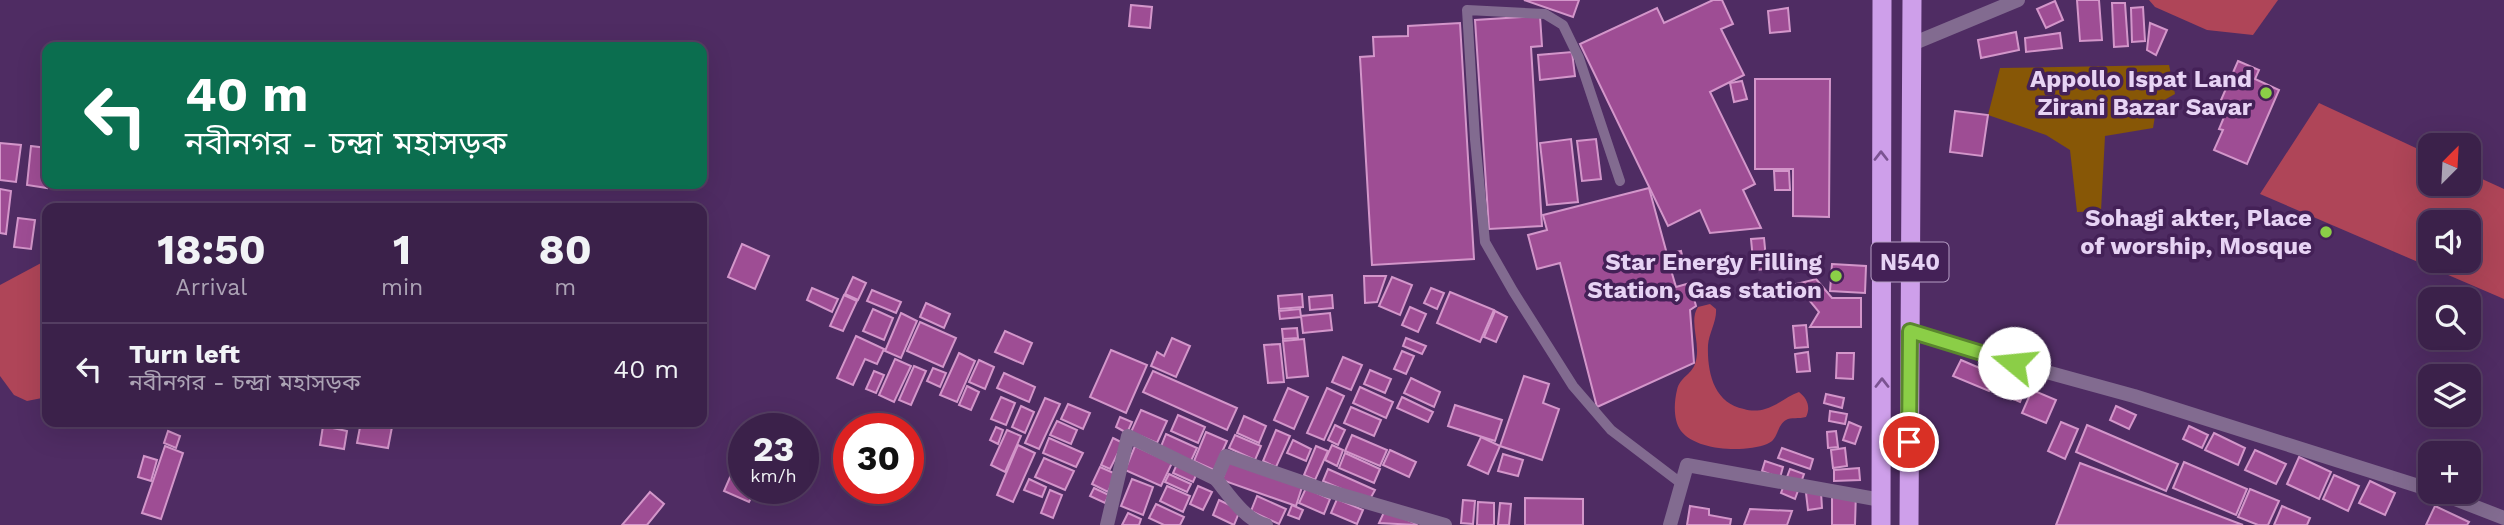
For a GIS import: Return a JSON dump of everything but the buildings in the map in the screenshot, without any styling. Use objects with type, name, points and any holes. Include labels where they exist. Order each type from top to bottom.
[{"type":"highway","name":"N540","points":[[1881,525],[1882,0]]},
{"type":"highway","name":"N540","points":[[1909,525],[1912,0]]},
{"type":"street","points":[[1912,44],[2018,0]]},
{"type":"street","points":[[1910,331],[2134,396],[2418,486]]},
{"type":"street","points":[[1107,525],[1128,436],[1216,478],[1232,499],[1258,523],[1266,525]]},
{"type":"street","points":[[1216,478],[1226,456],[1325,491],[1445,525]]},
{"type":"street","points":[[1670,525],[1687,465],[1881,500]]},
{"type":"street","points":[[2468,504],[2504,518]]},
{"type":"lane","points":[[1620,181],[1579,58],[1563,24],[1545,14],[1467,10],[1485,242],[1573,386],[1611,430],[1682,485]]},
{"type":"shaded area","points":[[2149,0],[2278,0],[2253,35],[2207,30],[2155,7]]},
{"type":"shaded area","points":[[2169,65],[2175,94],[2157,104],[2153,128],[2105,136],[2101,211],[2077,212],[2070,150],[2046,135],[1988,115],[2000,68]]},
{"type":"shaded area","points":[[2319,103],[2418,149],[2418,196],[2482,196],[2482,179],[2504,189],[2504,299],[2444,273],[2481,273],[2481,210],[2418,210],[2418,262],[2260,194]]},
{"type":"shaded area","points":[[42,263],[42,398],[27,401],[14,395],[0,376],[0,285]]},
{"type":"shaded area","points":[[1710,304],[1716,309],[1716,314],[1708,345],[1709,366],[1719,393],[1734,406],[1752,410],[1774,406],[1799,392],[1807,403],[1806,417],[1786,420],[1774,439],[1767,444],[1746,449],[1709,446],[1688,438],[1678,427],[1675,411],[1677,390],[1693,368],[1697,357],[1695,313],[1698,307]]},
{"type":"place","name":"Appollo Ispat Land Zirani Bazar Savar","points":[[2266,93]]},
{"type":"place","name":"Sohagi akter, Place of worship, Mosque","points":[[2326,232]]},
{"type":"place","name":"Star Energy Filling Station, Gas station","points":[[1836,276]]},
{"type":"route","points":[[1909,442],[1910,331],[2014,363]]}]
